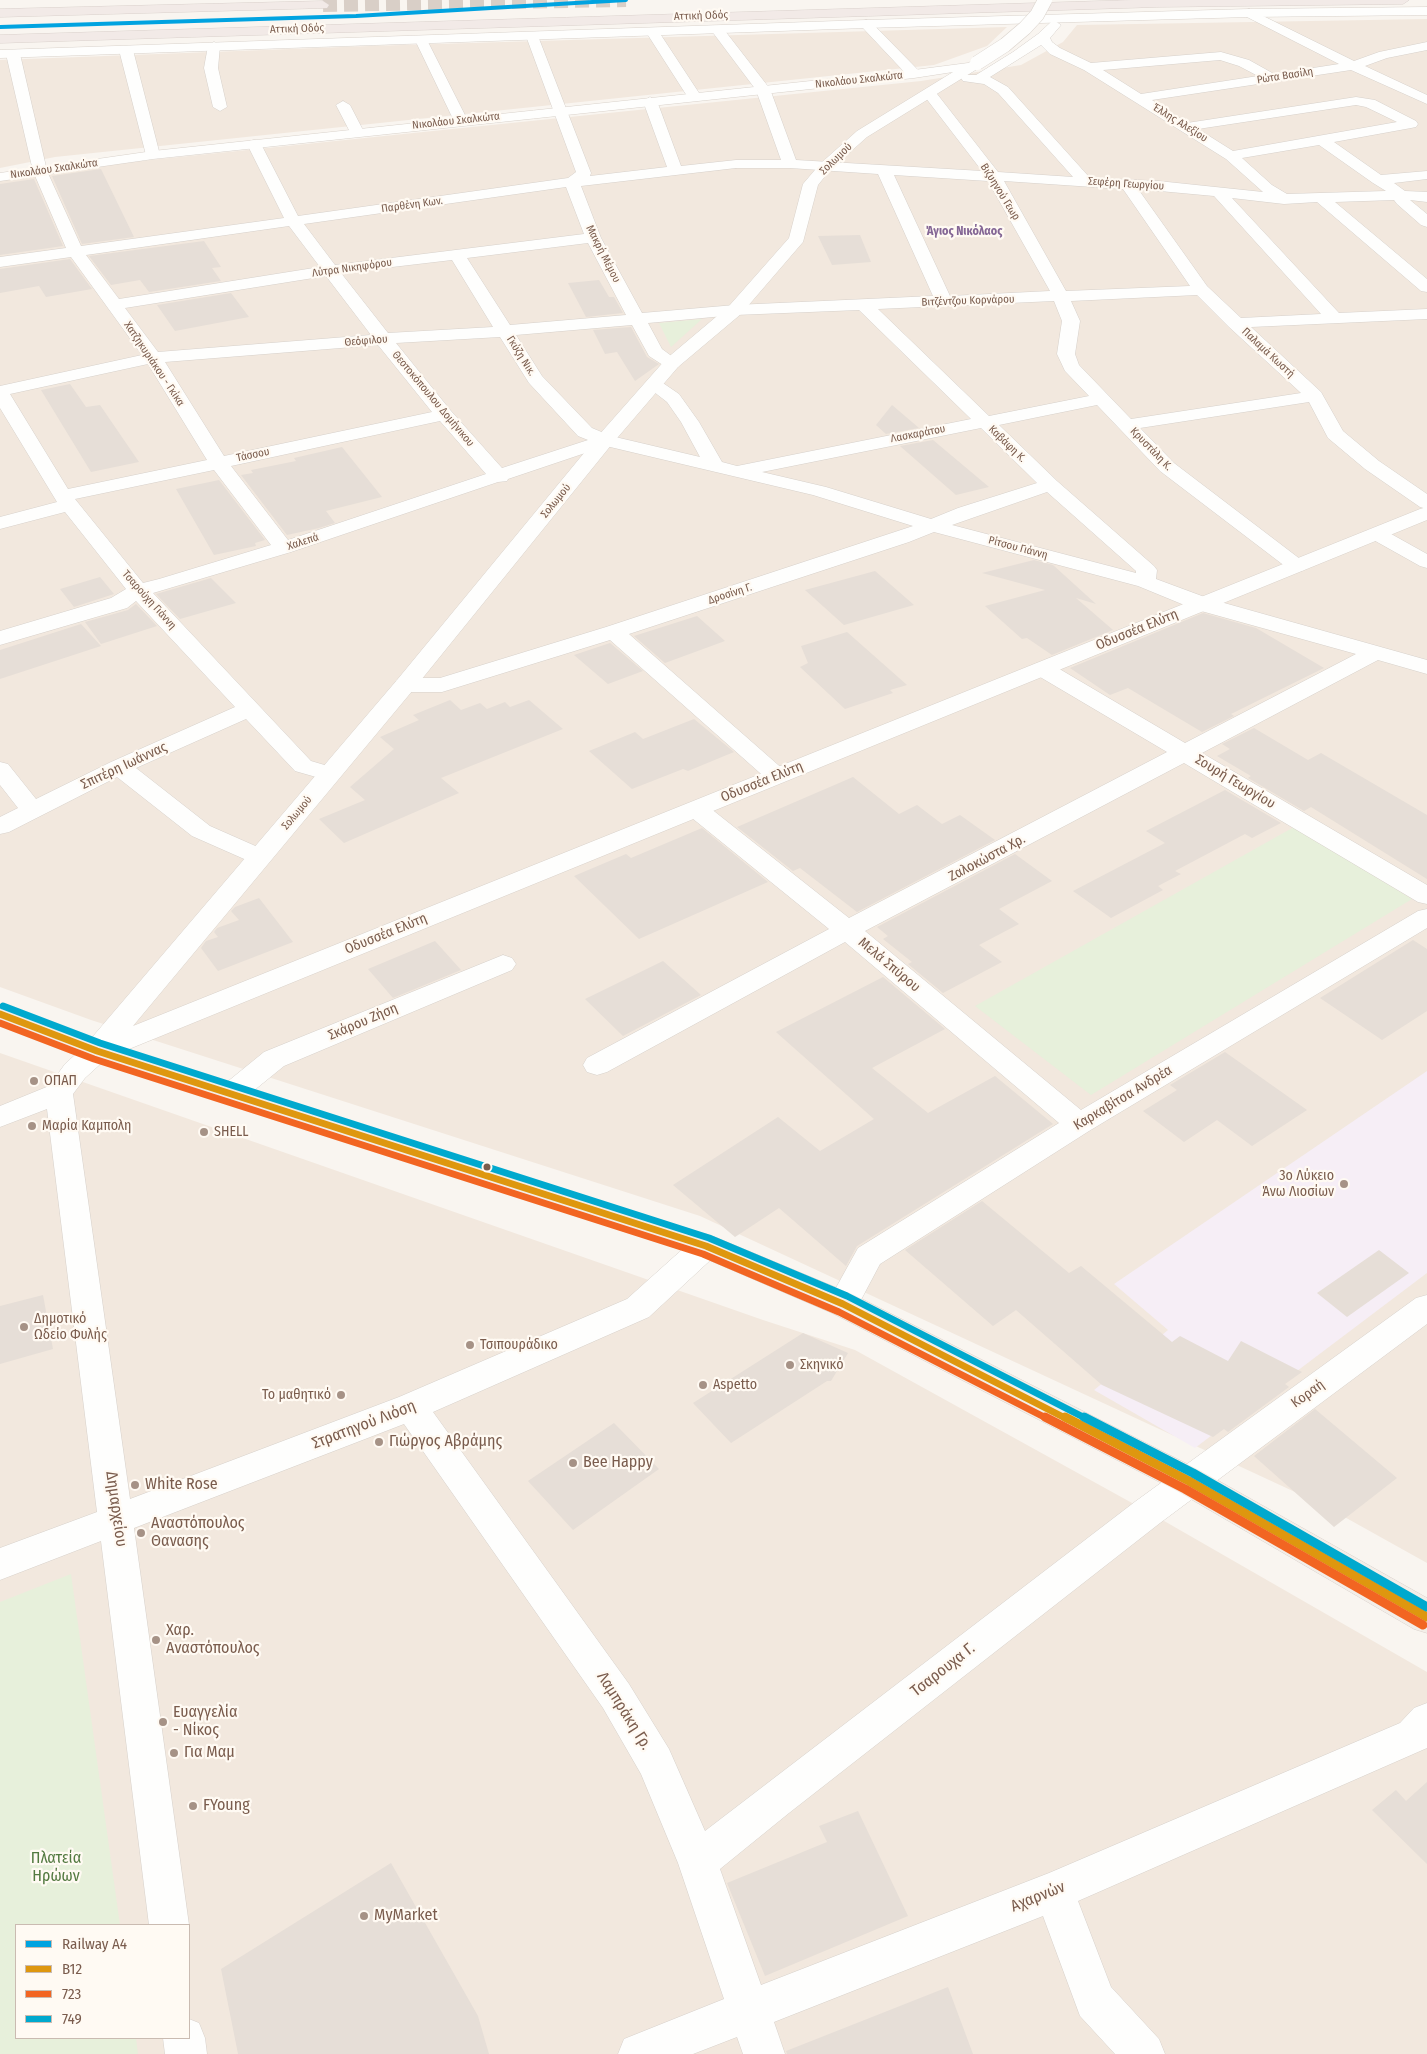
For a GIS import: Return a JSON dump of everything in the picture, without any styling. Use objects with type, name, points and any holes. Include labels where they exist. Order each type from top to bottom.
[{"type":"highway","name":"Αττική Οδός","points":[[0,39],[689,16],[1403,0]]},
{"type":"highway","name":"Αττική Οδός","points":[[0,13],[324,5]]},
{"type":"main road","points":[[0,1014],[97,1051],[706,1246],[843,1304],[1189,1481],[1427,1617]]},
{"type":"street","name":"Σολωμού","points":[[97,1051],[405,686],[606,440],[672,364],[735,310],[798,239],[811,184],[825,167],[862,134],[1005,45],[1037,15],[1045,0]]},
{"type":"street","points":[[6,54],[866,24],[1249,13],[1427,11]]},
{"type":"street","points":[[1249,13],[1353,66],[1427,100]]},
{"type":"street","points":[[978,79],[1018,55],[1043,37],[1060,19]]},
{"type":"street","points":[[866,24],[914,74]]},
{"type":"street","points":[[716,30],[763,89],[790,164]]},
{"type":"street","points":[[652,32],[694,96]]},
{"type":"street","points":[[532,36],[584,173],[572,182]]},
{"type":"street","name":"Έλλης Αλεξίου","points":[[1043,37],[1055,52],[1089,66],[1231,156],[1267,188],[1284,199]]},
{"type":"street","points":[[421,40],[461,121]]},
{"type":"street","points":[[214,46],[211,68],[220,108]]},
{"type":"street","name":"Ρώτα Βασίλη","points":[[1140,98],[1353,66],[1384,55],[1426,46]]},
{"type":"street","points":[[126,50],[153,155]]},
{"type":"street","name":"Έλλης Αλεξίου","points":[[1018,55],[1044,53],[1069,58]]},
{"type":"street","name":"Χατζηκυριάκου - Γκίκα","points":[[6,54],[40,171],[76,251],[113,305],[153,358],[218,462],[284,548]]},
{"type":"street","points":[[1089,66],[1221,56],[1244,63],[1271,78]]},
{"type":"street","name":"Νικολάου Σκαλκώτα","points":[[0,177],[153,155],[560,110],[914,74],[977,63]]},
{"type":"street","name":"Νικολάου Σκαλκώτα","points":[[914,74],[978,79],[988,81],[1003,90],[1086,182]]},
{"type":"street","name":"Βιζυηνού Γεωρ","points":[[929,93],[994,177],[1061,297]]},
{"type":"street","points":[[1381,108],[1427,100]]},
{"type":"street","points":[[650,101],[675,170]]},
{"type":"street","points":[[1186,127],[1364,101],[1411,124],[1231,156]]},
{"type":"street","points":[[344,105],[357,132]]},
{"type":"street","points":[[1329,106],[1378,131]]},
{"type":"street","points":[[1322,140],[1401,195],[1402,201],[1427,222]]},
{"type":"street","name":"Θεοτοκόπουλου Δομήνικου","points":[[254,144],[292,222],[382,339],[444,415],[500,477]]},
{"type":"street","name":"Παρθένη Κων.","points":[[0,262],[572,182],[675,170],[736,164],[790,164],[825,167]]},
{"type":"street","name":"Σεφέρη Γεωργίου","points":[[825,167],[1127,184],[1284,199],[1401,195],[1427,197]]},
{"type":"street","points":[[884,170],[944,302]]},
{"type":"street","points":[[1378,180],[1427,175]]},
{"type":"street","name":"Μακρή Μέμου","points":[[572,182],[593,238],[656,352],[672,364]]},
{"type":"street","name":"Παλαμά Κωστή","points":[[1127,184],[1201,290],[1315,396],[1335,434],[1372,466],[1427,503]]},
{"type":"street","points":[[1219,193],[1335,319]]},
{"type":"street","points":[[1322,199],[1427,287]]},
{"type":"street","name":"Λύτρα Νικηφόρου","points":[[113,305],[330,270],[593,238]]},
{"type":"street","name":"Γκύζη Νικ.","points":[[456,254],[535,379],[586,432],[606,440]]},
{"type":"street","name":"Βιτζέντζου Κορνάρου","points":[[735,310],[1201,290]]},
{"type":"street","name":"Κρυστάλη Κ.","points":[[1061,297],[1071,321],[1066,354],[1071,367],[1166,467],[1297,566]]},
{"type":"street","name":"Καβάφη Κ.","points":[[863,304],[1050,485],[1147,570],[1145,582]]},
{"type":"street","name":"Θεόφιλου","points":[[0,392],[153,358],[505,331],[735,310]]},
{"type":"street","points":[[1236,323],[1427,314]]},
{"type":"street","points":[[654,386],[673,398],[690,422],[715,467]]},
{"type":"street","name":"Τσαρούχη Γιάννη","points":[[0,392],[66,500],[138,590],[303,766],[330,774]]},
{"type":"street","points":[[1127,425],[1315,396]]},
{"type":"street","name":"Λασκαράτου","points":[[736,472],[1101,399]]},
{"type":"street","name":"Τάσσου","points":[[0,523],[66,500],[218,462],[444,415]]},
{"type":"street","name":"Ρίτσου Γιάννη","points":[[606,440],[819,491],[934,526],[1145,582],[1202,604],[1427,667]]},
{"type":"street","name":"Χαλεπά","points":[[0,638],[119,603],[138,590],[162,585],[284,548],[606,440]]},
{"type":"street","name":"Δροσίνη Γ.","points":[[405,686],[442,684],[614,632],[902,538],[966,512],[1050,485]]},
{"type":"street","name":"Οδυσσέα Ελύτη","points":[[97,1051],[1427,513]]},
{"type":"street","points":[[1377,534],[1427,562]]},
{"type":"street","points":[[614,632],[777,776]]},
{"type":"street","name":"Ζαλοκώστα Χρ.","points":[[597,1066],[848,930],[1377,652]]},
{"type":"street","name":"Σουρή Γεωργίου","points":[[1043,669],[1427,896]]},
{"type":"street","name":"Σπιτέρη Ιωάννας","points":[[0,827],[119,768],[250,710]]},
{"type":"street","points":[[119,768],[201,831],[260,858]]},
{"type":"street","points":[[0,769],[32,810]]},
{"type":"street","name":"Μελά Σπύρου","points":[[696,809],[848,930],[1079,1124]]},
{"type":"street","name":"Καρκαβίτσα Ανδρέα","points":[[843,1304],[869,1256],[1079,1124],[1427,917]]},
{"type":"street","name":"Σκάρου Ζήση","points":[[231,1094],[274,1059],[502,964]]},
{"type":"street","points":[[0,1118],[59,1094],[75,1071],[97,1051]]},
{"type":"street","name":"Δημαρχείου","points":[[59,1094],[117,1520],[169,1924]]},
{"type":"street","name":"Στρατηγού Λιόση","points":[[0,1564],[411,1407],[638,1308],[706,1246]]},
{"type":"street","name":"Κοραή","points":[[1189,1481],[1427,1307]]},
{"type":"street","name":"Λαμπράκη Γρ.","points":[[411,1407],[616,1696],[655,1762],[698,1862],[764,2054]]},
{"type":"street","name":"Τσαρουχα Γ.","points":[[698,1862],[1189,1481]]},
{"type":"street","name":"Αχαρνών","points":[[639,2054],[1054,1891],[1414,1736],[1427,1721]]},
{"type":"street","points":[[1054,1891],[1095,2001],[1144,2054]]},
{"type":"street","points":[[184,2039],[186,2054]]},
{"type":"shaded area","points":[[1427,19],[1427,1563],[1323,1505],[700,1216],[91,1020],[0,987],[0,181],[62,169],[921,81],[1021,65],[1063,42],[1077,25]]},
{"type":"shaded area","points":[[1007,27],[987,46],[934,65],[55,157],[0,168],[0,60],[369,46]]},
{"type":"shaded area","points":[[0,1053],[763,1320],[855,1350],[1152,1514],[1427,1672],[1427,2054],[0,2054]]},
{"type":"shaded area","name":"3ο Λύκειο Άνω Λιοσίων","points":[[1427,1071],[1427,1273],[1195,1448],[1094,1390],[1168,1330],[1114,1284]]},
{"type":"green space","points":[[702,319],[671,347],[659,323]]},
{"type":"green space","points":[[1294,827],[1412,899],[1091,1095],[975,1006]]},
{"type":"green space","name":"Πλατεία Ηρώων","points":[[71,1574],[120,1924],[15,1924],[15,2039],[136,2039],[138,2054],[0,2054],[0,1602]]},
{"type":"building","points":[[101,169],[134,237],[82,244],[52,176]]},
{"type":"building","points":[[34,179],[63,246],[0,255],[0,184]]},
{"type":"building","points":[[860,235],[871,262],[832,265],[818,236]]},
{"type":"building","points":[[204,241],[221,267],[212,268],[221,281],[149,292],[140,280],[111,285],[89,256]]},
{"type":"building","points":[[70,259],[92,289],[46,297],[39,286],[0,293],[0,269]]},
{"type":"building","points":[[599,280],[609,297],[614,297],[623,313],[586,317],[568,283]]},
{"type":"building","points":[[231,293],[249,317],[175,331],[157,305]]},
{"type":"building","points":[[631,327],[647,357],[659,364],[635,381],[617,352],[605,354],[593,330]]},
{"type":"building","points":[[70,384],[86,407],[100,405],[139,462],[91,472],[41,390]]},
{"type":"building","points":[[892,405],[919,428],[886,434],[876,425]]},
{"type":"building","points":[[933,440],[989,487],[956,495],[900,446]]},
{"type":"building","points":[[342,447],[382,497],[326,511],[335,523],[319,528],[287,535],[241,475],[253,473],[251,470],[296,461],[294,458]]},
{"type":"building","points":[[219,480],[265,540],[255,543],[256,546],[214,555],[176,489]]},
{"type":"building","points":[[1034,560],[1053,565],[1096,604],[1076,598],[1113,630],[1052,655],[1027,638],[1022,639],[985,606],[1045,590],[982,573]]},
{"type":"building","points":[[875,571],[914,605],[844,625],[805,590]]},
{"type":"building","points":[[100,577],[114,594],[74,607],[60,589]]},
{"type":"building","points":[[211,578],[236,603],[180,619],[156,594]]},
{"type":"building","points":[[136,604],[157,626],[101,644],[85,622],[128,610]]},
{"type":"building","points":[[1203,613],[1256,628],[1324,668],[1231,714],[1234,716],[1202,732],[1128,688],[1110,695],[1070,668]]},
{"type":"building","points":[[697,616],[725,641],[665,663],[634,636]]},
{"type":"building","points":[[81,624],[101,646],[0,679],[0,650]]},
{"type":"building","points":[[847,632],[907,685],[890,690],[893,693],[845,709],[800,667],[808,663],[801,646]]},
{"type":"building","points":[[610,643],[643,671],[608,684],[574,655]]},
{"type":"building","points":[[450,700],[461,710],[480,703],[487,709],[505,702],[510,707],[529,700],[563,729],[441,778],[459,793],[344,843],[319,819],[365,800],[350,787],[394,749],[380,737],[419,720],[413,715]]},
{"type":"building","points":[[694,719],[734,752],[688,771],[683,769],[632,789],[589,751],[635,732],[643,739]]},
{"type":"building","points":[[1254,728],[1308,760],[1321,753],[1427,815],[1427,879],[1311,807],[1304,811],[1248,778],[1251,776],[1217,756],[1230,749],[1222,744]]},
{"type":"building","points":[[853,777],[899,814],[917,805],[942,824],[960,815],[995,840],[857,912],[800,868],[793,871],[737,827]]},
{"type":"building","points":[[1225,790],[1281,823],[1252,838],[1245,834],[1175,871],[1181,874],[1158,886],[1163,890],[1111,918],[1073,891],[1165,843],[1146,831]]},
{"type":"building","points":[[702,828],[768,882],[639,939],[574,876],[626,854],[631,858]]},
{"type":"building","points":[[1015,854],[1052,881],[999,909],[1019,924],[979,945],[1002,962],[943,993],[908,964],[912,962],[883,939],[888,936],[877,927]]},
{"type":"building","points":[[259,898],[293,942],[218,971],[201,948],[206,941],[218,937],[214,932],[217,928],[239,920],[231,911],[235,907]]},
{"type":"building","points":[[1413,940],[1427,949],[1427,1011],[1382,1040],[1320,998]]},
{"type":"building","points":[[435,941],[461,970],[393,998],[368,969]]},
{"type":"building","points":[[663,961],[701,995],[623,1036],[585,999]]},
{"type":"building","points":[[883,977],[945,1029],[872,1068],[928,1113],[995,1076],[1053,1124],[857,1246],[846,1266],[779,1208],[735,1237],[673,1185],[778,1117],[820,1151],[874,1119],[776,1032]]},
{"type":"building","points":[[1225,1052],[1307,1110],[1252,1146],[1217,1120],[1184,1142],[1143,1111],[1177,1090],[1170,1085]]},
{"type":"building","points":[[982,1201],[1069,1273],[1081,1266],[1172,1342],[1180,1336],[1228,1361],[1241,1341],[1302,1372],[1285,1384],[1289,1387],[1228,1432],[1224,1429],[1213,1437],[1102,1385],[1016,1310],[993,1326],[905,1250]]},
{"type":"building","points":[[1379,1250],[1409,1273],[1347,1317],[1317,1293]]},
{"type":"building","name":"Δημοτικό Ωδείο Φυλής","points":[[43,1295],[53,1349],[0,1364],[0,1306]]},
{"type":"building","points":[[803,1333],[848,1353],[831,1381],[827,1381],[731,1443],[693,1403]]},
{"type":"building","points":[[1315,1409],[1397,1478],[1334,1527],[1254,1456]]},
{"type":"building","points":[[614,1423],[659,1469],[573,1530],[528,1481]]},
{"type":"building","points":[[1427,1782],[1427,1864],[1372,1810],[1396,1790],[1406,1801]]},
{"type":"building","points":[[858,1811],[908,1916],[765,1976],[727,1883],[827,1842],[819,1826]]},
{"type":"building","name":"MyMarket","points":[[391,1863],[478,2016],[489,2054],[238,2054],[221,1969]]},
{"type":"building","points":[[948,1987],[973,2054],[787,2054],[786,2051]]},
{"type":"tunnel","points":[[323,5],[626,0]]},
{"type":"rail line","name":"A4","points":[[0,27],[356,16],[626,0]]},
{"type":"transit line","name":"749","points":[[3,1006],[100,1043],[709,1238],[847,1296],[1193,1473],[1427,1607]]},
{"type":"transit line","name":"Β12","points":[[0,1014],[97,1051],[706,1246],[843,1304],[1189,1481],[1427,1617]]},
{"type":"transit line","name":"723","points":[[0,1023],[94,1059],[703,1254],[839,1312],[1185,1489],[1423,1625]]},
{"type":"place","name":"ΟΠΑΠ","points":[[34,1081]]},
{"type":"place","name":"Μαρία Καμπολη","points":[[32,1126]]},
{"type":"place","name":"SHELL","points":[[204,1132]]},
{"type":"place","name":"3ο Λύκειο Άνω Λιοσίων","points":[[1344,1184]]},
{"type":"place","name":"Δημοτικό Ωδείο Φυλής","points":[[24,1327]]},
{"type":"place","name":"Τσιπουράδικο","points":[[470,1345]]},
{"type":"place","name":"Σκηνικό","points":[[790,1365]]},
{"type":"place","name":"Aspetto","points":[[703,1385]]},
{"type":"place","name":"Το μαθητικό","points":[[341,1395]]},
{"type":"place","name":"Γιώργος Αβράμης","points":[[379,1442]]},
{"type":"place","name":"Bee Happy","points":[[573,1463]]},
{"type":"place","name":"White Rose","points":[[135,1485]]},
{"type":"place","name":"Αναστόπουλος Θανασης","points":[[141,1533]]},
{"type":"place","name":"Χαρ. Αναστόπουλος","points":[[156,1640]]},
{"type":"place","name":"Ευαγγελία - Νίκος","points":[[163,1722]]},
{"type":"place","name":"Για Μαμ","points":[[174,1753]]},
{"type":"place","name":"FYoung","points":[[193,1806]]},
{"type":"place","name":"MyMarket","points":[[364,1916]]},
{"type":"district","name":"Άγιος Νικόλαος","points":[[964,232]]}]
